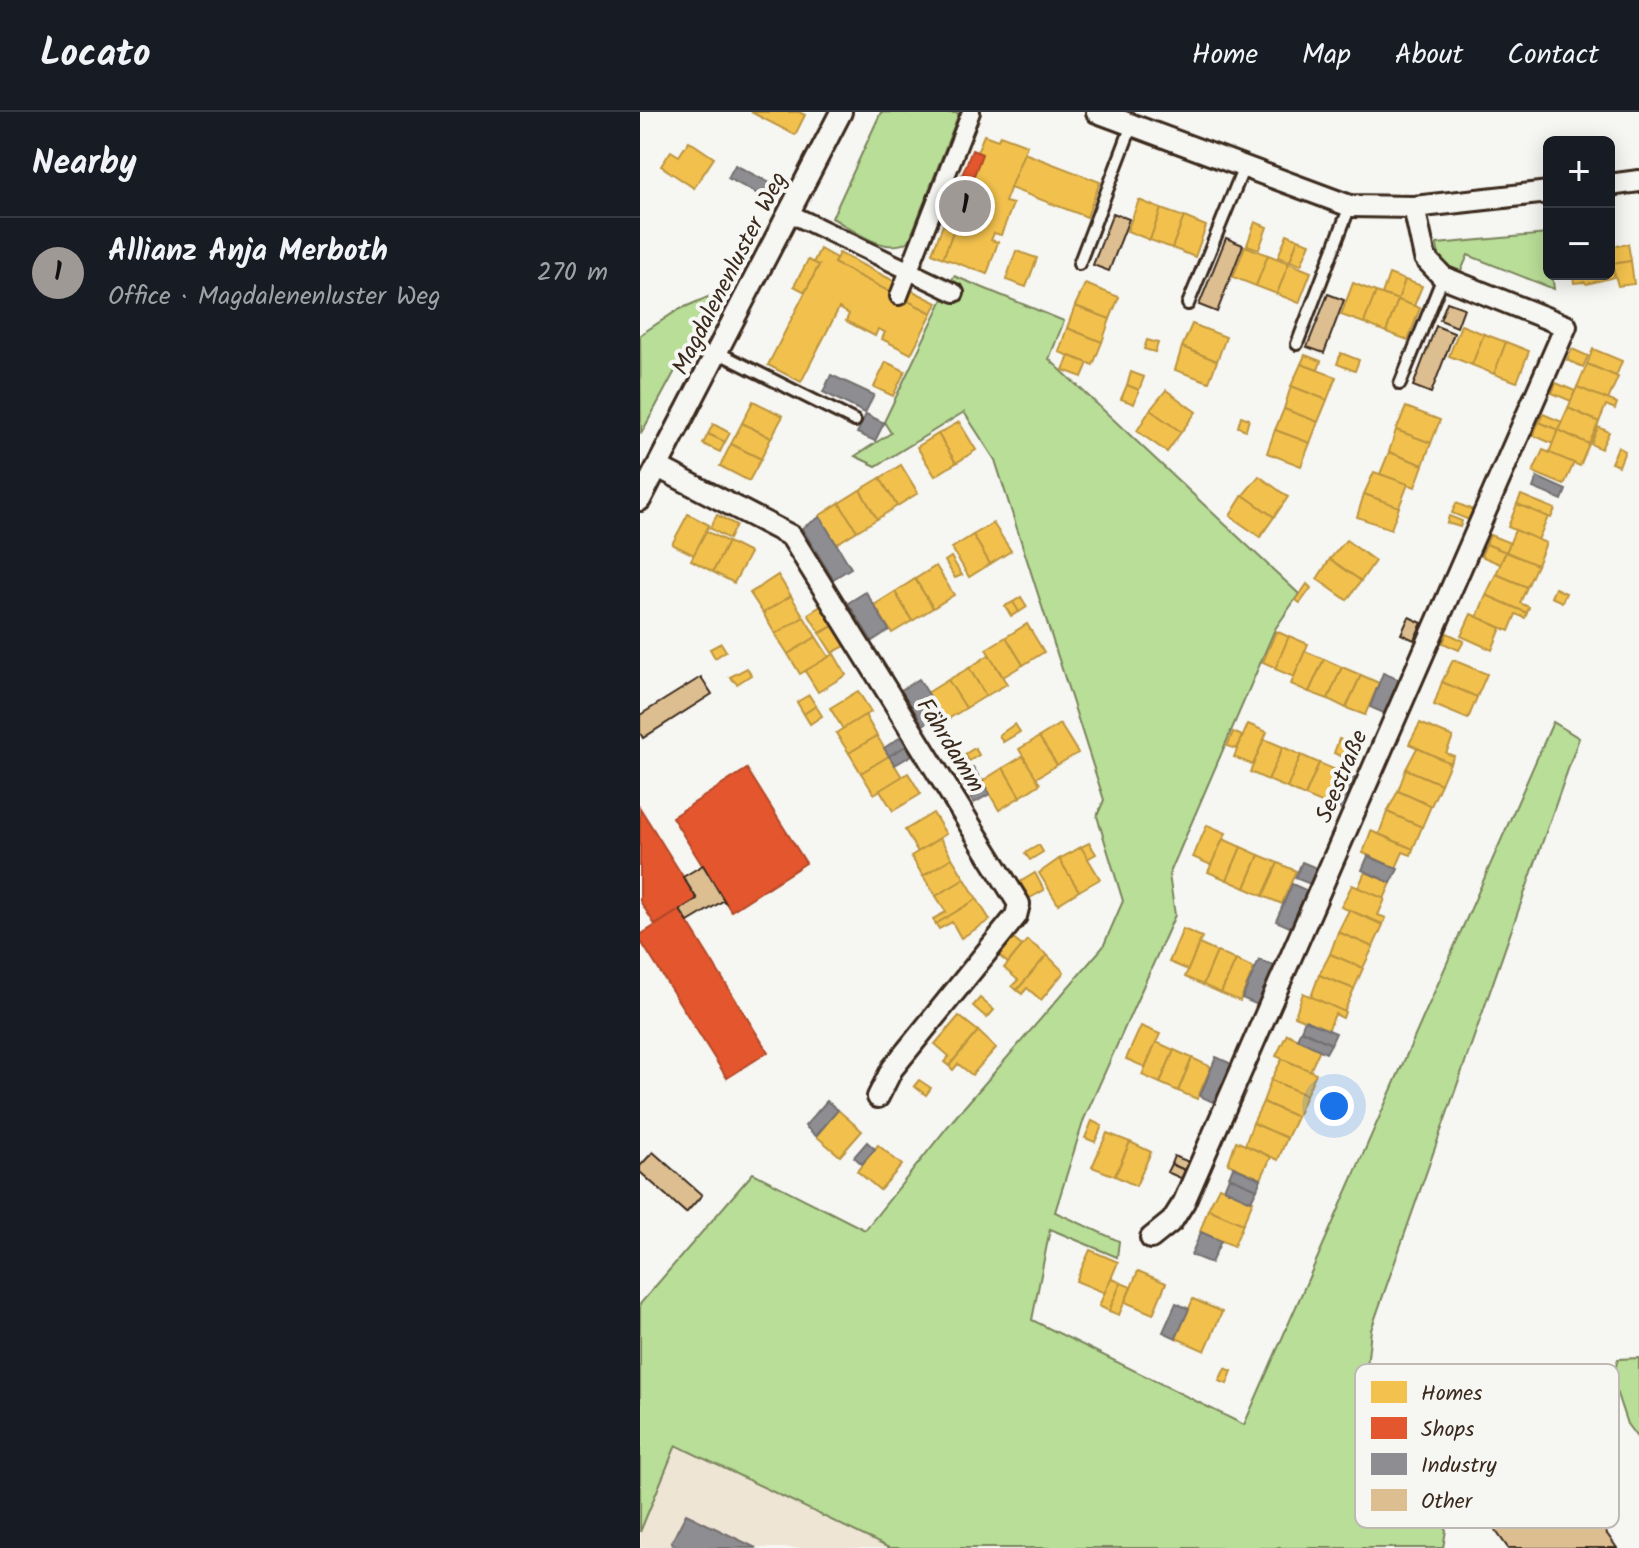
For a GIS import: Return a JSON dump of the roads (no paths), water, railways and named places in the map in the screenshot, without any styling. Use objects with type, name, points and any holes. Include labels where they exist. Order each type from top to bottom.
[{"type":"street","name":"Magdalenenluster Weg","points":[[640,500],[841,112]]},
{"type":"street","points":[[899,296],[971,112]]},
{"type":"street","points":[[1097,112],[1350,206],[1414,207],[1543,193]]},
{"type":"street","points":[[1615,184],[1639,181]]},
{"type":"street","points":[[1414,207],[1425,258],[1443,277]]},
{"type":"street","points":[[789,213],[955,293]]},
{"type":"street","name":"Seestraße","points":[[1151,1238],[1172,1221],[1184,1202],[1566,326],[1443,277]]},
{"type":"street","name":"Fährdamm","points":[[658,467],[791,536],[1019,904],[1016,916],[892,1069],[878,1097]]},
{"type":"lane","points":[[1079,264],[1132,125]]},
{"type":"lane","points":[[1188,304],[1244,167]]},
{"type":"lane","points":[[1297,344],[1350,206]]},
{"type":"lane","points":[[1400,384],[1443,277]]},
{"type":"lane","points":[[717,352],[855,421]]},
{"type":"place","name":"Allianz Anja Merboth","points":[[965,206]]}]
